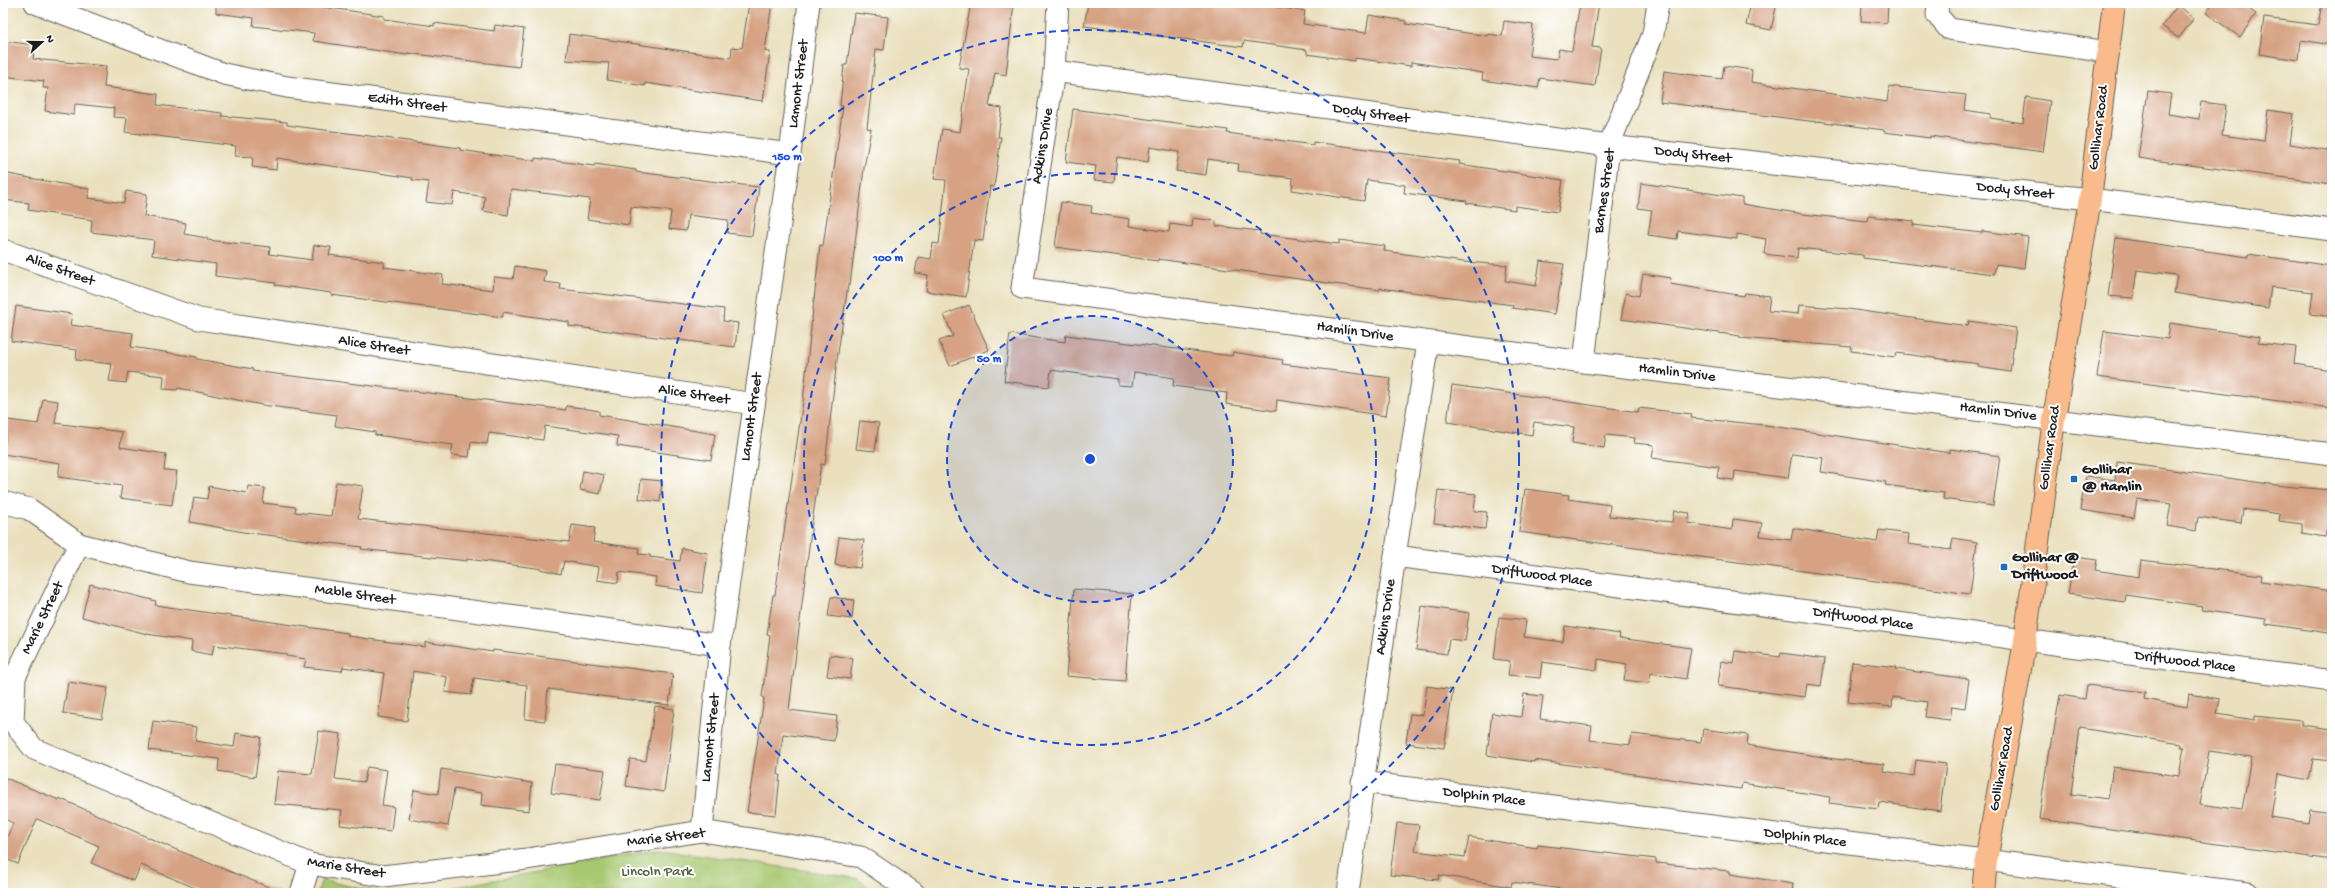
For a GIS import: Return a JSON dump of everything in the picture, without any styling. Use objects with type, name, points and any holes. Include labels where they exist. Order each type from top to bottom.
[{"type":"main road","name":"Gollihar Road","points":[[1983,893],[1986,861],[2025,641],[2054,419],[2090,199],[2114,3]]},
{"type":"street","name":"Edith Street","points":[[35,3],[224,74],[287,87],[790,154]]},
{"type":"street","name":"Lamont Street","points":[[702,831],[720,645],[790,154],[809,3]]},
{"type":"street","name":"Adkins Drive","points":[[1022,288],[1054,71],[1058,3]]},
{"type":"street","name":"Barnes Street","points":[[1584,362],[1610,146],[1653,34],[1658,3]]},
{"type":"street","points":[[1938,3],[1937,15],[1949,29],[2108,52]]},
{"type":"street","name":"Dody Street","points":[[1054,71],[1610,146],[2090,199],[2332,230]]},
{"type":"street","name":"Alice Street","points":[[3,250],[199,319],[754,404]]},
{"type":"street","name":"Hamlin Drive","points":[[1022,288],[1584,362],[2332,454]]},
{"type":"street","name":"Adkins Drive","points":[[1348,893],[1362,782],[1428,342]]},
{"type":"street","name":"Mable Street","points":[[3,502],[29,509],[79,544],[189,572],[720,645]]},
{"type":"street","name":"Marie Street","points":[[79,544],[15,677],[12,722],[34,749],[310,864],[383,876],[527,859],[702,831],[861,857],[914,893]]},
{"type":"street","name":"Driftwood Place","points":[[1395,556],[2332,681]]},
{"type":"street","name":"Dolphin Place","points":[[1362,782],[2248,893]]},
{"type":"street","points":[[301,893],[310,864]]},
{"type":"green space","name":"Lincoln Park","points":[[660,849],[856,878],[877,893],[425,893]]},
{"type":"green space","points":[[322,880],[381,893],[317,893]]},
{"type":"building","points":[[216,3],[298,3],[384,16],[384,19],[434,26],[434,23],[494,31],[495,25],[524,29],[519,67],[407,53],[407,55],[313,41],[314,33],[253,26],[254,18],[216,13]]},
{"type":"building","points":[[749,3],[772,3],[765,51],[770,52],[763,101],[645,83],[645,86],[607,80],[609,63],[566,60],[569,34],[731,58],[732,47],[742,48]]},
{"type":"building","points":[[971,3],[1014,3],[1006,75],[995,73],[989,106],[1002,108],[998,137],[1001,137],[994,187],[990,186],[983,241],[974,240],[966,297],[926,291],[928,275],[915,273],[918,257],[931,259],[933,243],[939,244],[946,180],[934,179],[942,129],[960,132],[969,69],[959,68]]},
{"type":"building","points":[[1088,3],[1248,3],[1305,11],[1303,24],[1366,33],[1369,15],[1406,21],[1406,24],[1488,36],[1488,34],[1502,36],[1504,21],[1533,25],[1529,56],[1557,59],[1559,49],[1572,51],[1580,3],[1599,3],[1592,47],[1601,48],[1595,86],[1540,78],[1538,88],[1482,80],[1483,73],[1411,62],[1411,66],[1355,58],[1355,61],[1307,54],[1307,50],[1244,41],[1243,47],[1084,26]]},
{"type":"building","points":[[1751,3],[1777,3],[1771,30],[1746,25]]},
{"type":"building","points":[[1862,3],[1888,3],[1887,23],[1861,21]]},
{"type":"building","points":[[2213,3],[2241,3],[2256,14],[2240,37],[2206,13]]},
{"type":"building","points":[[2322,3],[2332,3],[2332,45],[2301,40],[2299,60],[2259,54],[2264,18],[2318,25]]},
{"type":"building","points":[[2178,5],[2194,18],[2179,38],[2162,26]]},
{"type":"building","points":[[854,13],[888,17],[884,50],[876,49],[867,128],[871,129],[864,168],[850,285],[848,285],[837,360],[825,465],[821,464],[812,522],[789,710],[837,716],[834,741],[783,734],[778,775],[780,775],[776,815],[747,812],[764,698],[762,697],[770,635],[767,634],[773,595],[775,595],[803,401],[820,245],[823,246],[843,106],[840,106],[844,65],[847,65]]},
{"type":"building","points":[[3,41],[35,45],[33,59],[106,66],[104,87],[158,94],[157,105],[222,113],[222,116],[287,122],[287,125],[460,148],[460,150],[535,161],[535,158],[594,166],[595,164],[636,170],[636,172],[759,187],[752,236],[727,233],[728,220],[688,215],[686,231],[669,229],[671,211],[631,207],[629,225],[587,219],[590,199],[511,189],[508,215],[483,211],[485,197],[454,192],[452,205],[426,202],[429,182],[412,180],[413,178],[277,158],[276,170],[252,167],[253,157],[235,156],[236,146],[125,132],[127,118],[113,117],[114,108],[75,104],[74,115],[45,111],[48,88],[43,88],[44,81],[3,76]]},
{"type":"building","points":[[1724,66],[1752,70],[1751,82],[1887,102],[1889,86],[1966,95],[1964,110],[1991,114],[1990,118],[2023,123],[2026,97],[2050,101],[2043,152],[1930,136],[1930,138],[1884,132],[1884,130],[1817,121],[1660,102],[1664,71],[1722,79]]},
{"type":"building","points":[[2148,91],[2171,94],[2168,114],[2199,119],[2201,102],[2226,105],[2222,135],[2264,141],[2268,110],[2294,114],[2290,144],[2332,151],[2332,184],[2138,158]]},
{"type":"building","points":[[1073,109],[1228,130],[1227,133],[1313,145],[1313,142],[1460,161],[1459,164],[1563,180],[1558,212],[1515,206],[1515,210],[1466,203],[1467,201],[1404,193],[1405,185],[1367,180],[1364,201],[1292,190],[1293,178],[1238,171],[1239,164],[1208,159],[1206,175],[1176,171],[1179,152],[1150,147],[1148,162],[1117,157],[1114,182],[1094,180],[1096,166],[1066,162]]},
{"type":"building","points":[[3,173],[89,189],[88,198],[124,203],[126,191],[147,194],[144,216],[186,223],[184,234],[207,238],[207,240],[270,247],[269,254],[312,260],[314,245],[331,247],[329,255],[384,262],[384,267],[443,275],[442,284],[493,290],[494,277],[513,279],[515,266],[546,271],[544,282],[561,284],[560,289],[724,309],[723,321],[738,323],[735,347],[569,326],[569,322],[503,312],[503,317],[331,295],[331,293],[275,285],[276,283],[215,276],[216,264],[152,255],[154,240],[91,232],[92,220],[28,210],[29,203],[3,200]]},
{"type":"building","points":[[1641,183],[1742,198],[1742,204],[1803,214],[1867,221],[1868,216],[1914,221],[1913,225],[2028,237],[2024,268],[1996,264],[1994,274],[1863,258],[1863,255],[1798,248],[1797,258],[1764,254],[1766,239],[1737,234],[1737,239],[1678,231],[1677,239],[1648,235],[1652,210],[1638,208]]},
{"type":"building","points":[[1061,202],[1092,206],[1091,213],[1130,219],[1129,226],[1169,232],[1170,224],[1192,227],[1193,218],[1216,221],[1216,226],[1260,231],[1260,234],[1339,244],[1339,240],[1385,246],[1384,251],[1463,262],[1507,265],[1505,281],[1536,286],[1540,261],[1564,264],[1555,314],[1512,308],[1513,305],[1380,288],[1380,290],[1158,259],[1158,261],[1055,247]]},
{"type":"building","points":[[2116,238],[2248,257],[2248,254],[2332,266],[2332,317],[2310,314],[2313,292],[2271,287],[2268,308],[2174,293],[2177,275],[2137,270],[2133,298],[2108,296]]},
{"type":"building","points":[[1643,274],[1671,278],[1670,284],[1744,296],[1745,293],[1770,296],[1768,311],[1798,314],[1799,305],[1848,309],[1968,326],[1969,321],[2016,328],[2010,372],[1978,367],[1979,364],[1896,353],[1895,357],[1851,351],[1852,347],[1740,338],[1740,336],[1621,319],[1626,293],[1639,296]]},
{"type":"building","points":[[969,305],[989,350],[950,366],[939,341],[953,336],[944,315]]},
{"type":"building","points":[[16,306],[72,314],[70,325],[133,333],[131,347],[197,357],[197,359],[253,369],[252,371],[566,410],[566,406],[583,408],[599,411],[599,415],[715,434],[711,460],[617,446],[618,436],[545,426],[543,440],[489,433],[487,444],[471,442],[469,457],[451,455],[453,445],[375,435],[375,432],[335,426],[337,415],[262,405],[178,388],[177,390],[163,389],[164,376],[128,372],[126,383],[109,381],[112,364],[76,360],[77,350],[11,341]]},
{"type":"building","points":[[2170,323],[2259,337],[2258,343],[2296,347],[2294,364],[2332,370],[2332,408],[2097,377],[2104,331],[2168,339]]},
{"type":"building","points":[[1010,334],[1065,342],[1066,335],[1232,356],[1233,352],[1283,360],[1282,364],[1391,378],[1386,416],[1277,400],[1276,411],[1226,404],[1227,393],[1173,386],[1174,378],[1134,372],[1132,386],[1118,385],[1118,379],[1051,370],[1049,387],[1004,381]]},
{"type":"building","points":[[1452,385],[1638,412],[1639,408],[1692,414],[1691,418],[1765,425],[1950,453],[1950,449],[2000,456],[1993,506],[1943,499],[1944,493],[1885,485],[1886,482],[1821,472],[1823,458],[1792,454],[1788,478],[1735,471],[1734,480],[1717,478],[1719,467],[1652,458],[1654,445],[1634,443],[1635,438],[1606,435],[1604,448],[1572,443],[1574,427],[1534,422],[1532,435],[1447,422]]},
{"type":"building","points":[[43,399],[58,401],[55,423],[122,432],[120,447],[166,454],[164,470],[177,471],[172,505],[120,498],[122,486],[58,477],[60,463],[3,454],[8,420],[38,424]]},
{"type":"building","points":[[860,421],[879,423],[875,451],[856,449]]},
{"type":"building","points":[[2117,462],[2283,486],[2332,490],[2332,527],[2327,526],[2325,537],[2302,533],[2302,524],[2279,521],[2280,514],[2243,509],[2241,523],[2198,517],[2196,531],[2167,526],[2171,504],[2137,499],[2134,518],[2080,510],[2086,476],[2115,480]]},
{"type":"building","points":[[583,471],[604,475],[600,494],[580,490]]},
{"type":"building","points":[[641,479],[662,481],[660,502],[639,499]]},
{"type":"building","points":[[336,482],[363,486],[358,519],[569,542],[572,525],[595,528],[593,542],[639,548],[638,554],[650,555],[650,557],[680,561],[682,548],[708,553],[702,593],[655,586],[656,577],[619,572],[618,583],[597,580],[599,567],[564,561],[561,574],[536,568],[467,559],[467,561],[361,549],[362,547],[243,532],[190,522],[194,497],[207,499],[209,486],[247,493],[248,486],[265,488],[263,503],[296,507],[295,512],[331,516]]},
{"type":"building","points":[[1525,489],[1569,495],[1568,499],[1610,505],[1609,516],[1672,522],[1674,511],[1690,513],[1688,523],[1732,530],[1733,519],[1762,523],[1760,536],[1791,540],[1793,528],[1877,542],[1879,530],[1909,534],[1908,544],[1951,550],[1953,538],[1977,542],[1970,594],[1519,532]]},
{"type":"building","points":[[1438,490],[1476,494],[1474,511],[1487,512],[1485,529],[1434,523]]},
{"type":"building","points":[[839,537],[864,540],[860,568],[835,565]]},
{"type":"building","points":[[2074,557],[2097,560],[2095,570],[2139,577],[2141,560],[2262,575],[2261,581],[2332,591],[2329,633],[2266,624],[2266,619],[2201,610],[2202,606],[2126,595],[2125,602],[2068,594]]},
{"type":"building","points":[[90,584],[156,601],[155,605],[348,633],[348,636],[425,647],[425,642],[493,652],[493,650],[673,674],[669,705],[548,689],[545,721],[525,719],[527,685],[474,678],[471,695],[445,692],[447,677],[413,671],[407,721],[378,717],[384,673],[343,667],[342,671],[304,667],[306,659],[286,656],[286,654],[214,645],[212,655],[191,651],[192,641],[147,634],[82,617]]},
{"type":"building","points":[[1074,589],[1132,594],[1125,681],[1066,676]]},
{"type":"building","points":[[831,597],[854,600],[852,619],[828,616]]},
{"type":"building","points":[[1422,606],[1469,613],[1465,641],[1449,639],[1447,654],[1416,650]]},
{"type":"building","points":[[1499,617],[1526,620],[1524,637],[1563,642],[1565,626],[1620,634],[1619,638],[1691,648],[1686,679],[1651,673],[1649,683],[1624,680],[1627,664],[1598,659],[1597,670],[1542,662],[1540,678],[1508,675],[1510,661],[1494,659]]},
{"type":"building","points":[[1735,651],[1780,657],[1781,653],[1825,659],[1821,686],[1807,684],[1805,697],[1718,686],[1721,661],[1733,663]]},
{"type":"building","points":[[830,655],[853,658],[850,679],[827,676]]},
{"type":"building","points":[[1852,662],[1897,667],[1896,669],[1969,679],[1965,708],[1952,706],[1950,720],[1925,717],[1927,702],[1893,697],[1892,707],[1848,702]]},
{"type":"building","points":[[68,682],[108,688],[102,719],[63,713]]},
{"type":"building","points":[[2087,685],[2145,692],[2144,699],[2187,707],[2189,694],[2220,699],[2217,714],[2255,720],[2255,716],[2301,721],[2301,725],[2332,729],[2332,761],[2313,759],[2309,780],[2278,774],[2271,817],[2308,823],[2310,810],[2332,813],[2332,860],[2039,819],[2049,748],[2051,748],[2060,695],[2085,699]],"holes":[[[2080,728],[2181,744],[2181,747],[2184,747],[2179,776],[2113,767],[2108,799],[2071,794]],[[2209,751],[2251,757],[2242,810],[2200,804]]]},
{"type":"building","points":[[1427,686],[1453,690],[1444,748],[1406,743],[1410,714],[1423,715]]},
{"type":"building","points":[[1524,694],[1543,696],[1540,719],[1592,726],[1590,740],[1630,745],[1632,734],[1701,742],[1703,729],[1748,735],[1747,745],[1835,759],[1884,764],[1883,771],[1914,776],[1916,760],[1946,764],[1940,811],[1879,802],[1878,809],[1829,803],[1830,797],[1742,783],[1741,789],[1534,760],[1534,762],[1487,755],[1492,713],[1521,717]]},
{"type":"building","points":[[655,706],[674,709],[664,792],[626,786],[630,759],[646,761]]},
{"type":"building","points":[[153,721],[197,727],[195,741],[234,747],[236,733],[261,737],[255,777],[218,771],[219,759],[149,750]]},
{"type":"building","points":[[319,731],[341,734],[335,779],[364,782],[367,767],[387,770],[382,805],[394,807],[391,831],[340,825],[342,810],[274,804],[278,771],[312,774]]},
{"type":"building","points":[[555,764],[605,770],[600,800],[551,793]]},
{"type":"building","points":[[441,769],[532,783],[529,811],[481,805],[482,793],[454,789],[448,826],[409,819],[414,790],[438,794]]},
{"type":"building","points":[[3,777],[59,800],[59,798],[172,848],[283,893],[207,893],[141,865],[134,881],[91,863],[99,846],[37,819],[18,864],[3,858],[3,847],[13,823],[3,818]]},
{"type":"building","points":[[1397,823],[1419,825],[1415,851],[1465,857],[1469,837],[1537,848],[1538,845],[1656,859],[1656,863],[1730,871],[1730,874],[1793,884],[1792,893],[1561,893],[1562,889],[1512,882],[1511,887],[1439,875],[1438,880],[1390,875]]},
{"type":"place","name":"Gollihar @ Hamlin","points":[[2074,479]]},
{"type":"place","name":"Gollihar @ Driftwood","points":[[2004,567]]}]
